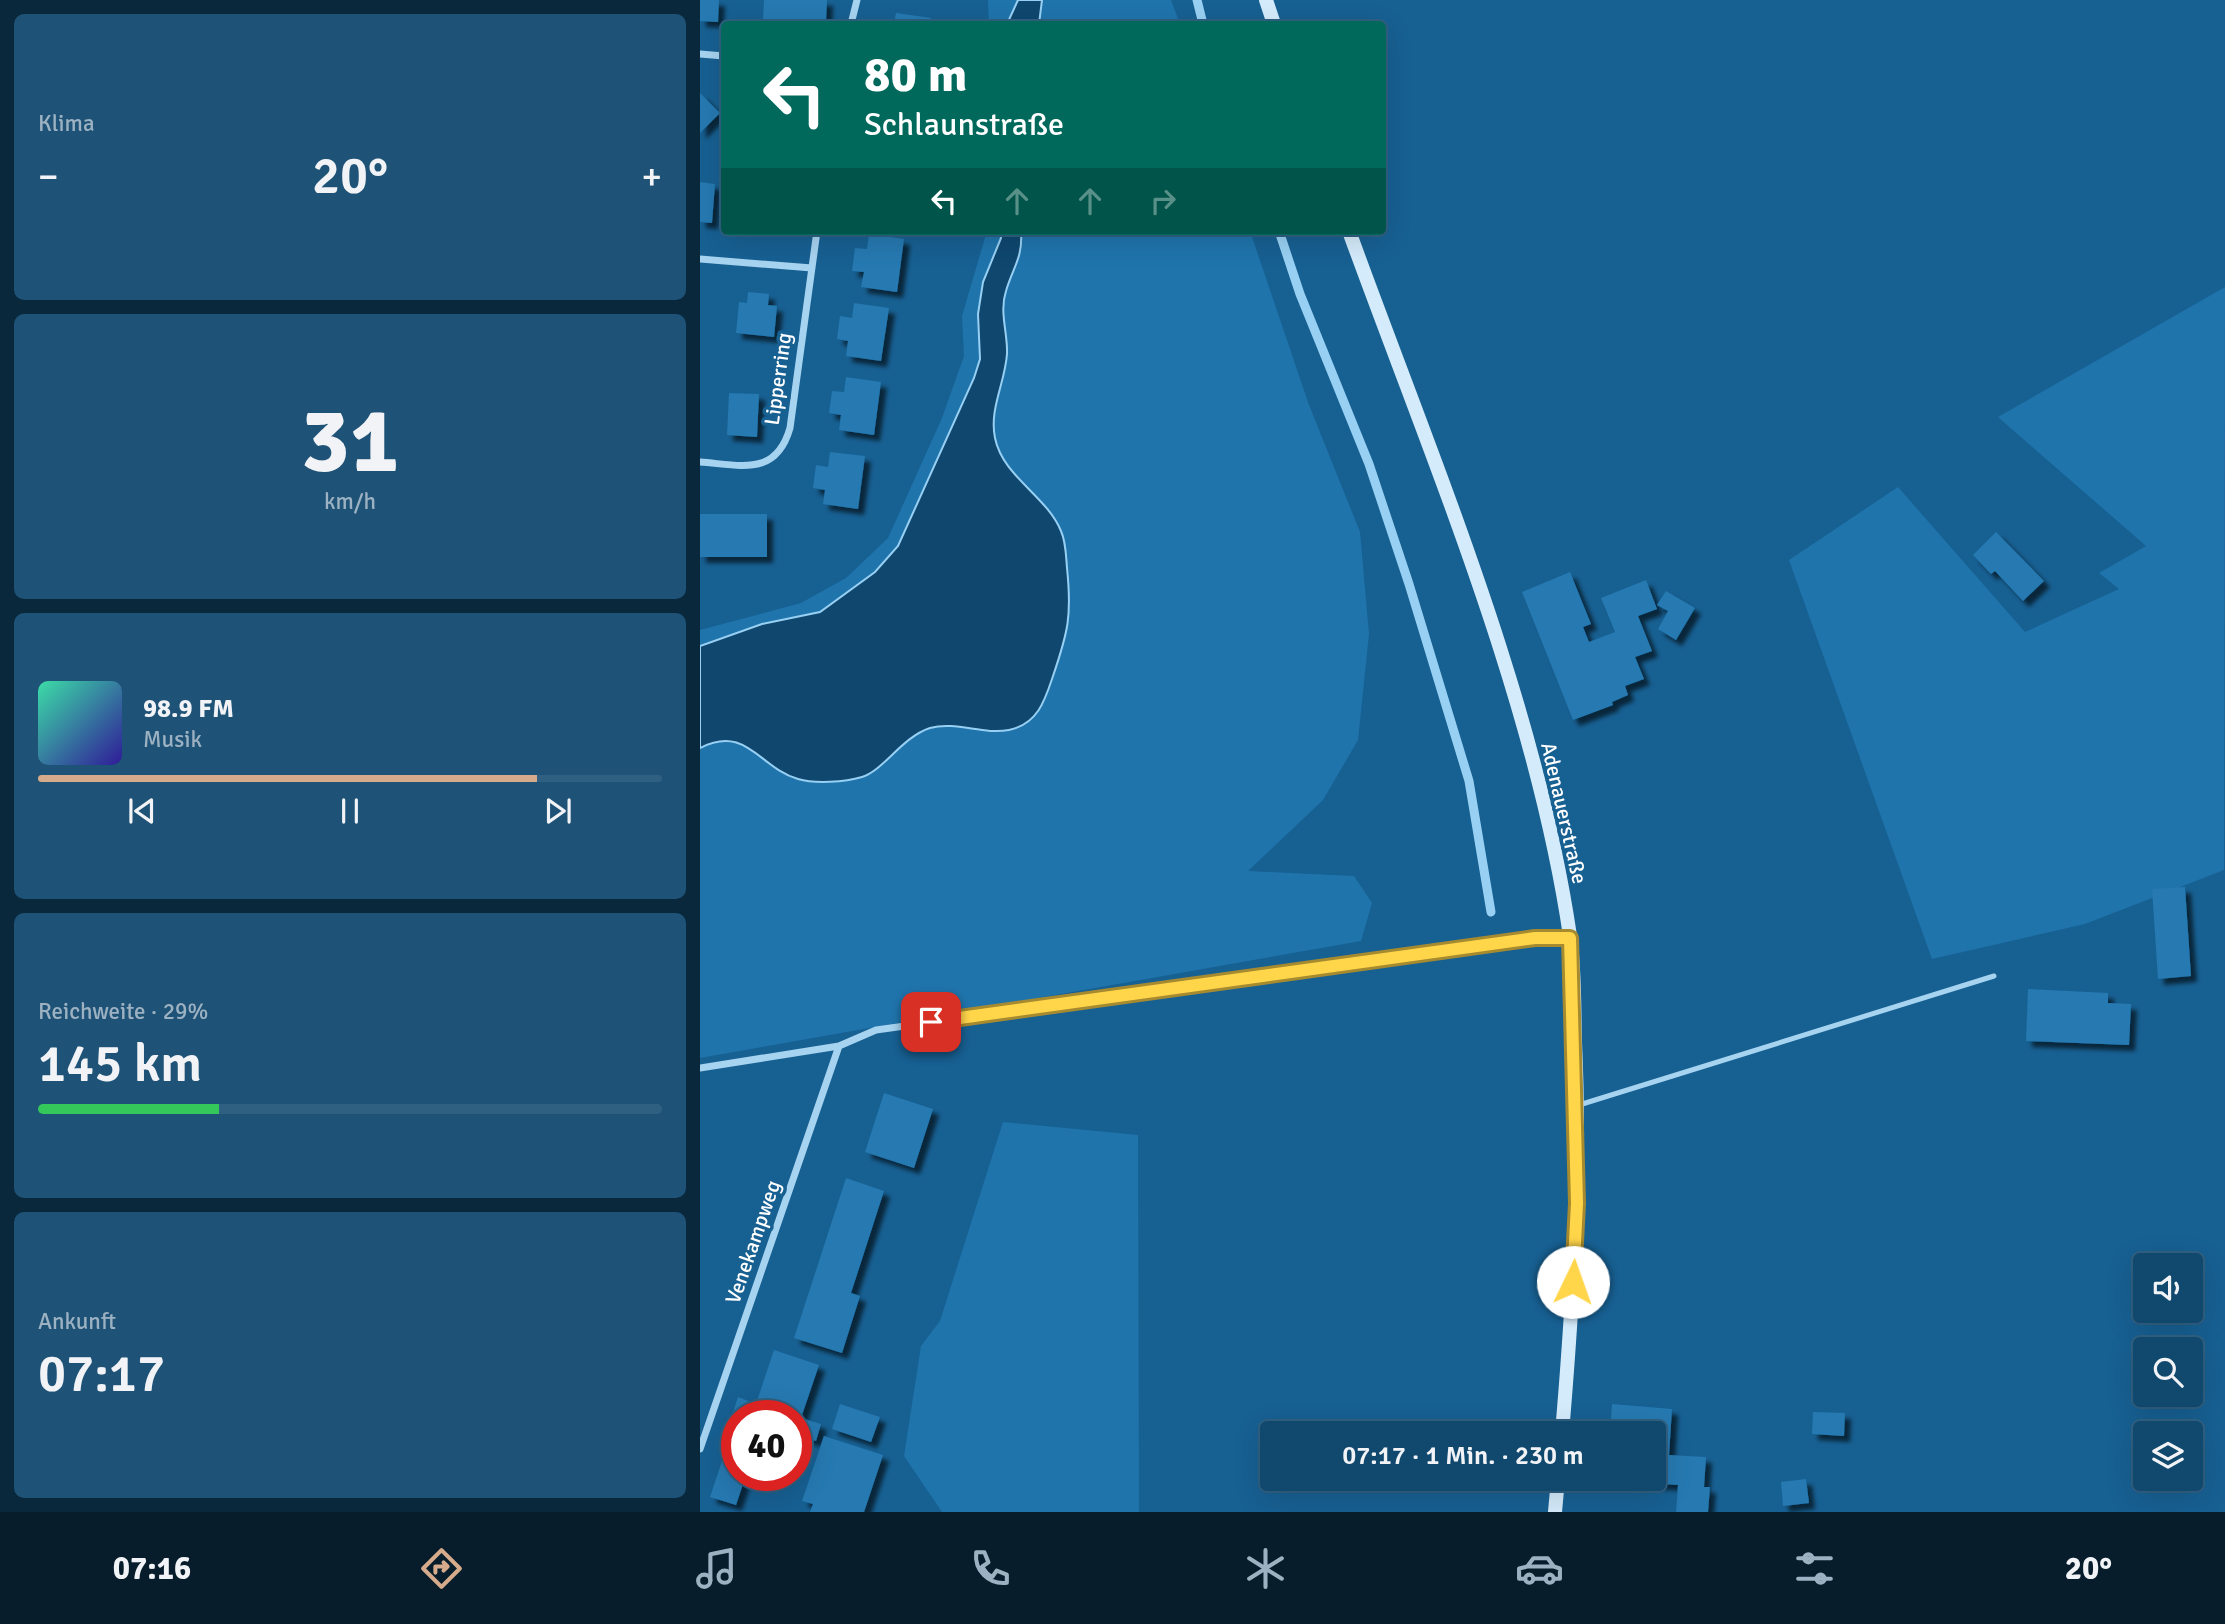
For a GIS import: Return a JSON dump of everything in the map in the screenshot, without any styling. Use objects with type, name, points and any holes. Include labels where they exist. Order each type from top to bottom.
[{"type":"street","points":[[852,21],[857,0]]},
{"type":"street","points":[[1266,0],[1273,21]]},
{"type":"street","points":[[700,54],[721,56]]},
{"type":"street","name":"Lipperring","points":[[700,462],[750,465],[768,463],[784,448],[790,428],[816,235]]},
{"type":"street","name":"Adenauerstraße","points":[[1350,235],[1478,584],[1517,707],[1547,824],[1570,938],[1577,1203],[1563,1421]]},
{"type":"street","points":[[700,259],[812,268]]},
{"type":"street","points":[[700,1068],[839,1046],[876,1030],[1535,938],[1570,938]]},
{"type":"street","name":"Venekampweg","points":[[700,1449],[839,1046]]},
{"type":"street","points":[[1555,1512],[1557,1491]]},
{"type":"lane","points":[[1576,1106],[1994,976]]},
{"type":"shaded area","points":[[988,0],[1171,0],[1179,21],[989,21]]},
{"type":"shaded area","points":[[1018,0],[1042,0],[1039,21],[1008,21]]},
{"type":"shaded area","points":[[986,235],[1251,235],[1309,405],[1360,532],[1369,634],[1358,740],[1323,800],[1248,871],[1354,876],[1372,903],[1361,941],[700,1058],[700,630],[801,603],[846,578],[888,538],[942,418],[964,356],[962,316]]},
{"type":"shaded area","points":[[1001,235],[1021,235],[1019,256],[1004,299],[1007,354],[994,417],[995,438],[1000,452],[1015,475],[1054,518],[1063,535],[1066,554],[1068,624],[1047,694],[1039,710],[1027,722],[1009,730],[989,731],[950,726],[930,728],[920,732],[870,774],[839,781],[813,782],[798,779],[785,774],[752,750],[730,741],[716,742],[700,748],[700,646],[762,624],[820,612],[875,572],[898,546],[974,378],[980,359],[978,314],[983,282]]},
{"type":"shaded area","points":[[2225,287],[2224,870],[2085,924],[1932,959],[1789,560],[1898,487],[2025,632],[2119,589],[2099,573],[2146,546],[1998,417]]},
{"type":"shaded area","points":[[1003,1122],[1138,1135],[1139,1512],[942,1512],[904,1456],[921,1346],[940,1321]]},
{"type":"building","points":[[700,0],[719,0],[718,22],[700,21]]},
{"type":"building","points":[[764,0],[827,0],[826,21],[763,20]]},
{"type":"building","points":[[896,13],[931,18],[930,21],[895,21]]},
{"type":"building","points":[[700,93],[720,113],[700,133]]},
{"type":"building","points":[[700,182],[715,184],[712,223],[700,222]]},
{"type":"building","points":[[869,235],[904,239],[897,292],[861,287],[864,272],[852,271],[855,248],[867,249]]},
{"type":"building","points":[[748,292],[769,294],[768,305],[777,306],[774,337],[736,333],[739,302],[747,303]]},
{"type":"building","points":[[854,303],[889,308],[881,361],[846,356],[848,341],[837,339],[840,316],[852,318]]},
{"type":"building","points":[[846,377],[881,382],[874,435],[839,430],[841,415],[829,413],[832,391],[844,392]]},
{"type":"building","points":[[729,393],[759,394],[757,437],[727,435]]},
{"type":"building","points":[[830,452],[865,456],[858,509],[823,504],[825,490],[813,488],[816,465],[828,467]]},
{"type":"building","points":[[700,514],[767,514],[767,557],[700,557]]},
{"type":"building","points":[[1996,532],[2044,581],[2023,601],[1995,571],[1991,574],[1973,555]]},
{"type":"building","points":[[1570,572],[1591,624],[1583,627],[1589,642],[1615,632],[1601,598],[1646,580],[1657,609],[1638,616],[1652,651],[1635,657],[1644,679],[1625,686],[1628,695],[1612,702],[1613,705],[1573,720],[1522,592]]},
{"type":"building","points":[[1666,591],[1695,608],[1676,640],[1658,629],[1668,611],[1657,605]]},
{"type":"building","points":[[2185,887],[2191,976],[2158,979],[2152,889]]},
{"type":"building","points":[[2028,989],[2108,993],[2108,1003],[2131,1004],[2129,1045],[2026,1041]]},
{"type":"building","points":[[884,1093],[933,1109],[914,1168],[865,1152]]},
{"type":"building","points":[[846,1178],[884,1191],[851,1293],[860,1296],[842,1353],[794,1338]]},
{"type":"building","points":[[774,1350],[819,1365],[807,1400],[757,1400]]},
{"type":"building","points":[[840,1404],[880,1417],[871,1442],[832,1429]]},
{"type":"building","points":[[1612,1404],[1672,1409],[1669,1455],[1706,1457],[1704,1487],[1710,1487],[1708,1512],[1676,1512],[1678,1485],[1666,1484],[1666,1421],[1611,1421]]},
{"type":"building","points":[[1813,1412],[1845,1413],[1844,1436],[1812,1434]]},
{"type":"building","points":[[812,1421],[821,1424],[816,1441],[812,1440]]},
{"type":"building","points":[[824,1436],[883,1455],[864,1512],[810,1512],[813,1504],[802,1501],[805,1491],[812,1491],[812,1471]]},
{"type":"building","points":[[721,1464],[721,1491],[741,1491],[736,1505],[710,1497]]},
{"type":"building","points":[[1806,1479],[1809,1503],[1783,1506],[1781,1482]]},
{"type":"waterway","points":[[1197,0],[1202,21]]},
{"type":"waterway","points":[[1280,235],[1300,294],[1369,464],[1409,584],[1469,781],[1491,912]]},
{"type":"route","points":[[931,1022],[1535,938],[1570,938],[1576,1063],[1577,1203],[1573,1282]]}]
